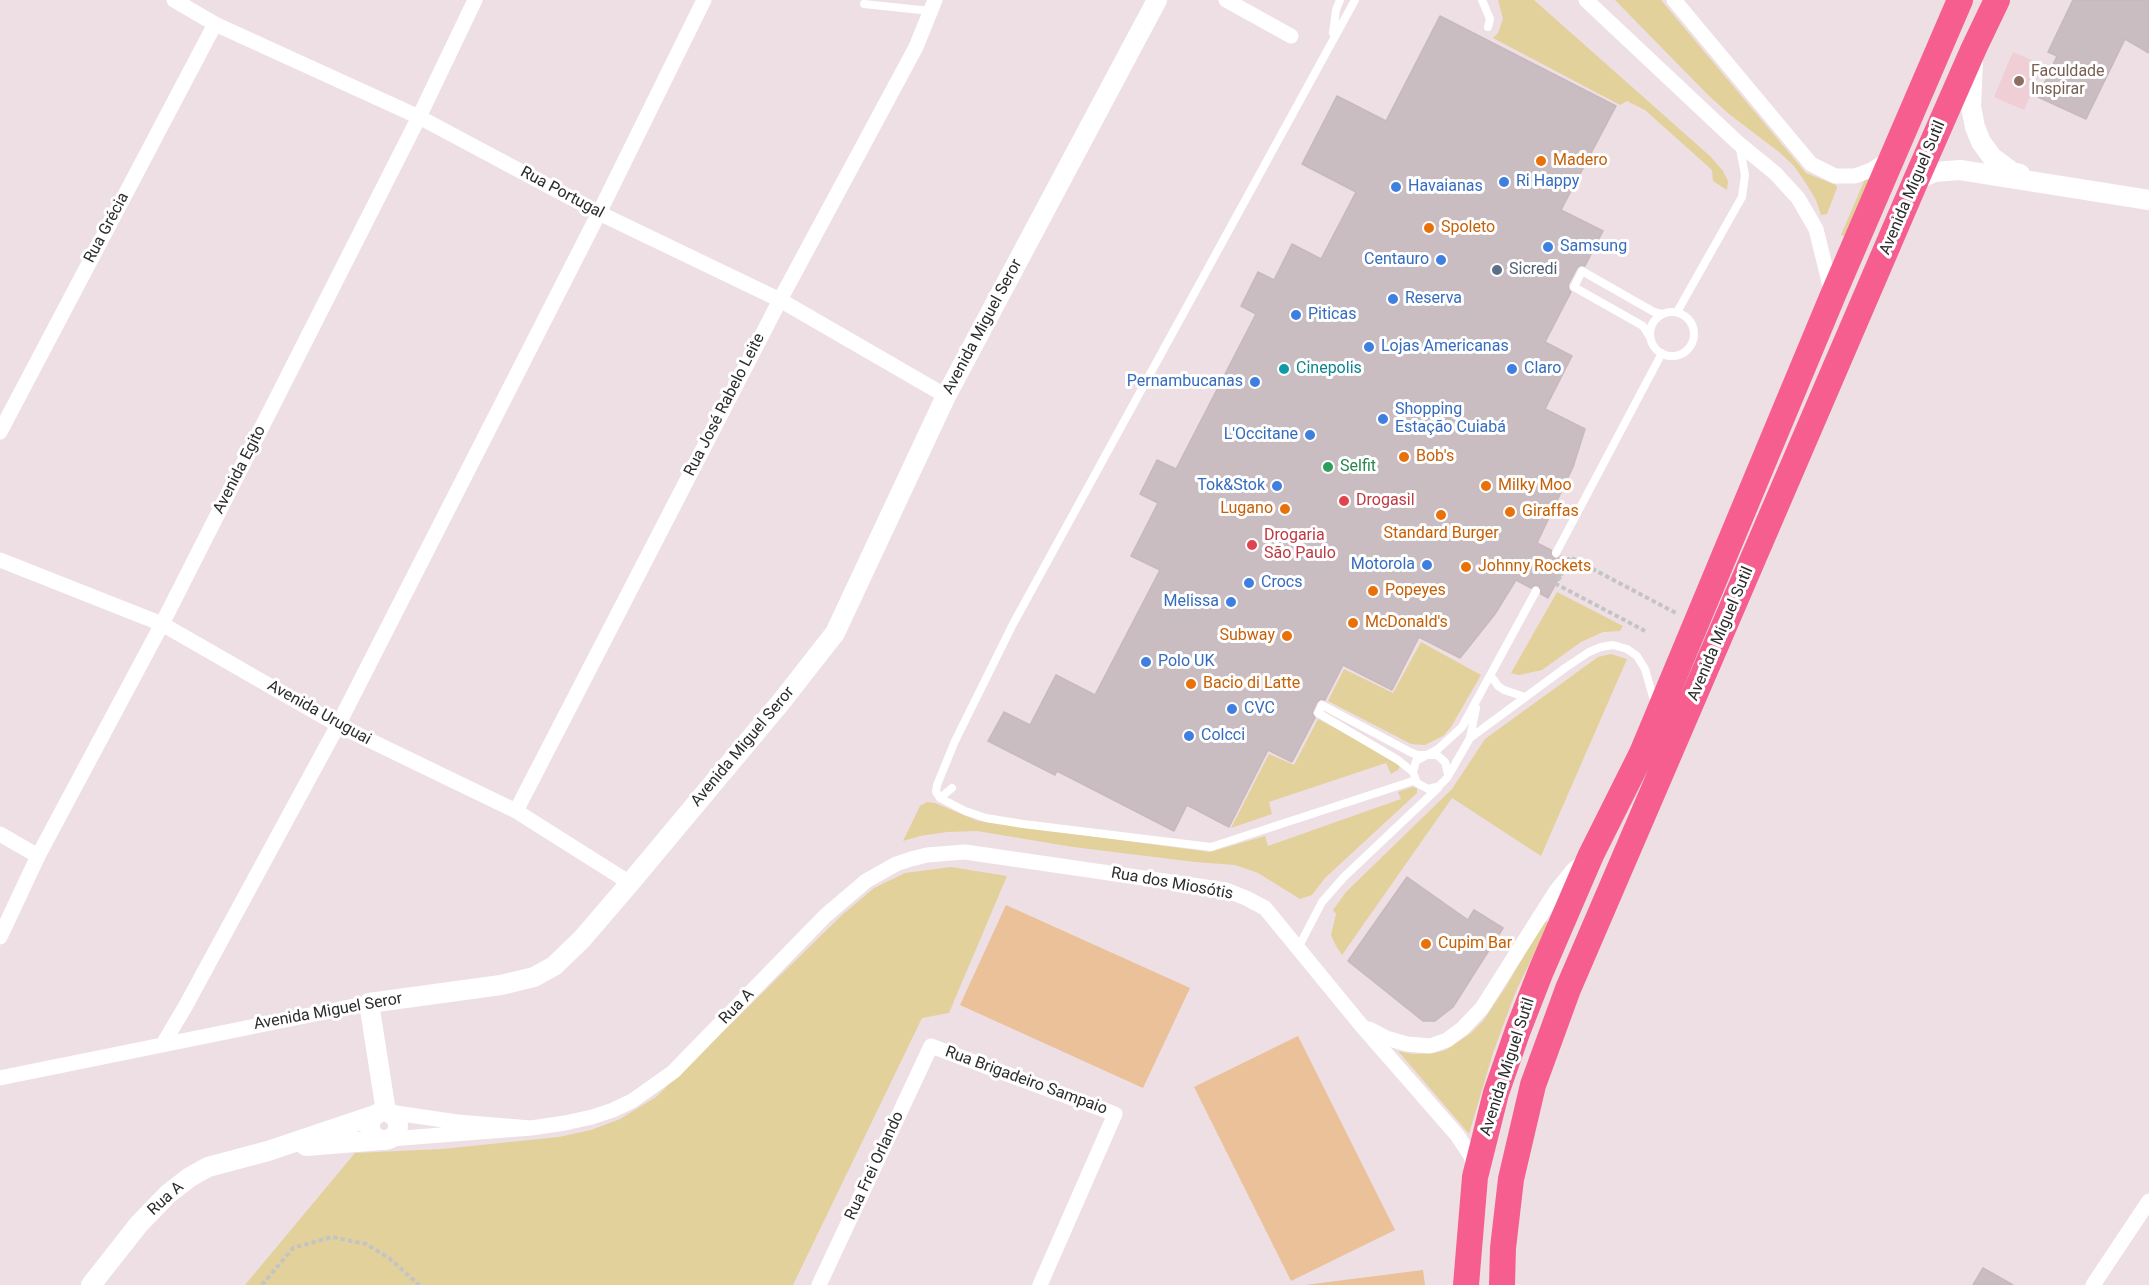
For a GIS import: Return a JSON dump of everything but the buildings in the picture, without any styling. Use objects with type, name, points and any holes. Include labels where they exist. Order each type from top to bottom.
[{"type":"highway","name":"Avenida Miguel Sutil","points":[[1466,1285],[1475,1177],[1496,1093],[1518,1030],[1592,855],[1658,717],[1833,296],[1960,0]]},
{"type":"highway","name":"Avenida Miguel Sutil","points":[[1502,1285],[1503,1248],[1511,1179],[1533,1084],[1568,989],[1916,180],[1997,0]]},
{"type":"street","name":"Rua Portugal","points":[[174,0],[215,24],[419,117],[599,213],[780,300],[946,396]]},
{"type":"street","name":"Avenida Egito","points":[[0,937],[38,856],[162,624],[419,117],[475,0]]},
{"type":"street","points":[[163,1044],[185,1008],[338,725],[599,213],[704,0]]},
{"type":"street","name":"Avenida Miguel Seror","points":[[0,1078],[369,1003],[501,985],[534,977],[554,966],[582,939],[630,883],[781,702],[835,633],[946,396],[1157,0]]},
{"type":"street","points":[[1226,0],[1291,36]]},
{"type":"street","points":[[1586,0],[1737,142],[1775,173],[1802,206],[1816,229],[1833,296]]},
{"type":"street","points":[[1674,0],[1811,164],[1834,176],[1855,176],[1871,170],[1893,156]]},
{"type":"street","name":"Rua José Rabelo Leite","points":[[516,811],[780,300],[916,47],[933,5]]},
{"type":"street","name":"Rua Grécia","points":[[0,432],[215,24]]},
{"type":"street","points":[[1974,48],[1971,107],[1981,142],[1992,157],[2012,171],[2040,182]]},
{"type":"street","points":[[1916,180],[1934,172],[1960,170],[2149,200]]},
{"type":"street","name":"Avenida Uruguai","points":[[0,560],[162,624],[338,725],[516,811],[630,883]]},
{"type":"street","points":[[0,834],[38,856]]},
{"type":"street","name":"Rua dos Miosótis","points":[[927,855],[965,852],[1226,890],[1265,908],[1361,1025],[1457,1135],[1470,1156],[1475,1177]]},
{"type":"street","name":"Rua A","points":[[268,1151],[531,1128],[565,1123],[613,1110],[632,1101],[673,1072],[825,916],[866,881],[896,864],[927,855]]},
{"type":"street","name":"Rua dos Miosótis","points":[[1361,1025],[1386,1038],[1407,1044],[1430,1046],[1447,1040],[1463,1028],[1482,1008],[1556,891],[1573,870],[1592,855]]},
{"type":"street","points":[[369,1003],[383,1113],[396,1118],[399,1128],[394,1136],[385,1139]]},
{"type":"street","name":"Rua Frei Orlando","points":[[819,1285],[931,1046]]},
{"type":"street","name":"Rua Brigadeiro Sampaio","points":[[931,1046],[1115,1114],[1040,1285]]},
{"type":"street","name":"Rua A","points":[[91,1285],[138,1224],[168,1194],[208,1167],[268,1151],[383,1113],[531,1128]]},
{"type":"street","points":[[2093,1285],[2149,1201]]},
{"type":"lane","points":[[1332,40],[1336,10],[1340,0]]},
{"type":"lane","points":[[1356,0],[1013,624],[955,741],[941,773],[936,792],[940,798],[965,811],[986,818],[1023,825],[1211,847],[1414,776]]},
{"type":"lane","points":[[1482,0],[1490,19],[1488,27]]},
{"type":"lane","points":[[864,4],[933,5]]},
{"type":"lane","points":[[1677,312],[1743,197],[1745,175],[1742,154],[1737,142]]},
{"type":"lane","points":[[1582,272],[1654,312],[1662,314],[1677,312],[1689,319],[1694,339],[1691,346],[1673,356],[1662,353],[1642,326],[1574,287],[1582,272]]},
{"type":"lane","points":[[1651,339],[1652,324],[1662,314]]},
{"type":"lane","points":[[1556,553],[1662,353]]},
{"type":"lane","points":[[1414,776],[1416,761],[1438,748],[1462,727],[1536,591]]},
{"type":"lane","points":[[1470,738],[1589,652],[1613,645],[1627,649],[1643,664],[1652,687],[1658,717]]},
{"type":"lane","points":[[1491,676],[1504,690],[1525,697]]},
{"type":"lane","points":[[1298,948],[1322,902],[1344,876],[1447,778],[1470,738],[1477,701]]},
{"type":"lane","points":[[1439,786],[1428,789],[1422,787],[1398,760],[1318,714],[1322,705],[1410,752],[1437,755],[1448,767],[1447,778]]},
{"type":"lane","points":[[940,798],[952,788]]},
{"type":"path","points":[[1645,631],[1556,584],[1570,557],[1664,607]]},
{"type":"path","points":[[1556,572],[1561,574]]},
{"type":"path","points":[[262,1285],[293,1248],[332,1237],[366,1244],[389,1258],[419,1285]]},
{"type":"shaded area","points":[[1498,0],[1534,0],[1711,157],[1728,181],[1727,190],[1713,181],[1712,170],[1645,110],[1627,101],[1620,105],[1493,38],[1498,33],[1503,19]]},
{"type":"shaded area","points":[[1615,0],[1661,0],[1806,173],[1836,185],[1837,188],[1827,214],[1821,215],[1816,200],[1794,166],[1708,95]]},
{"type":"shaded area","name":"Faculdade Inspirar","points":[[2013,52],[2043,65],[2024,110],[1994,97]]},
{"type":"shaded area","points":[[1873,177],[1846,237],[1841,235],[1865,179]]},
{"type":"shaded area","points":[[1557,592],[1623,626],[1620,631],[1603,632],[1581,642],[1542,670],[1519,675],[1511,673]]},
{"type":"shaded area","points":[[1421,642],[1481,675],[1451,727],[1443,736],[1425,745],[1411,744],[1328,701],[1344,669],[1393,693]]},
{"type":"shaded area","points":[[1611,654],[1627,659],[1541,856],[1452,798],[1342,955],[1331,935],[1336,914],[1333,910],[1346,892],[1452,789],[1485,739],[1598,657]]},
{"type":"shaded area","points":[[1318,719],[1398,762],[1400,766],[1398,770],[1391,774],[1386,763],[1269,802],[1272,814],[1231,828],[1269,754],[1294,765]]},
{"type":"shaded area","points":[[1412,787],[1417,788],[1417,793],[1325,878],[1312,895],[1300,899],[1258,873],[1235,865],[1073,847],[977,831],[947,832],[903,841],[920,806],[927,802],[935,803],[978,821],[1210,852],[1265,836],[1268,846],[1401,799],[1398,792]]},
{"type":"shaded area","points":[[951,867],[1007,876],[949,1013],[922,1018],[793,1285],[245,1285],[355,1153],[442,1149],[559,1137],[591,1130],[620,1119],[656,1097],[842,915],[874,888],[905,873]]},
{"type":"shaded area","points":[[1006,905],[1190,988],[1143,1088],[960,1005]]},
{"type":"shaded area","points":[[1544,920],[1549,923],[1516,991],[1493,1053],[1469,1134],[1398,1051],[1413,1054],[1434,1053],[1446,1050],[1471,1033],[1483,1021],[1507,985]]},
{"type":"shaded area","points":[[1298,1036],[1395,1230],[1291,1281],[1194,1087]]},
{"type":"shaded area","points":[[1423,1270],[1425,1285],[1305,1285]]},
{"type":"place","name":"Faculdade Inspirar","points":[[2019,81]]},
{"type":"place","name":"Madero","points":[[1541,161]]},
{"type":"place","name":"Ri Happy","points":[[1504,182]]},
{"type":"place","name":"Havaianas","points":[[1396,187]]},
{"type":"place","name":"Spoleto","points":[[1429,228]]},
{"type":"place","name":"Samsung","points":[[1548,247]]},
{"type":"place","name":"Centauro","points":[[1441,260]]},
{"type":"place","name":"Sicredi","points":[[1497,270]]},
{"type":"place","name":"Reserva","points":[[1393,299]]},
{"type":"place","name":"Piticas","points":[[1296,315]]},
{"type":"place","name":"Lojas Americanas","points":[[1369,347]]},
{"type":"place","name":"Cinepolis","points":[[1284,369]]},
{"type":"place","name":"Claro","points":[[1512,369]]},
{"type":"place","name":"Pernambucanas","points":[[1255,382]]},
{"type":"place","name":"Shopping Estação Cuiabá","points":[[1383,419]]},
{"type":"place","name":"L'Occitane","points":[[1310,435]]},
{"type":"place","name":"Bob's","points":[[1404,457]]},
{"type":"place","name":"Selfit","points":[[1328,467]]},
{"type":"place","name":"Tok&Stok","points":[[1277,486]]},
{"type":"place","name":"Milky Moo","points":[[1486,486]]},
{"type":"place","name":"Drogasil","points":[[1344,501]]},
{"type":"place","name":"Lugano","points":[[1285,509]]},
{"type":"place","name":"Giraffas","points":[[1510,512]]},
{"type":"place","name":"Standard Burger","points":[[1441,515]]},
{"type":"place","name":"Drogaria São Paulo","points":[[1252,545]]},
{"type":"place","name":"Motorola","points":[[1427,565]]},
{"type":"place","name":"Johnny Rockets","points":[[1466,567]]},
{"type":"place","name":"Crocs","points":[[1249,583]]},
{"type":"place","name":"Popeyes","points":[[1373,591]]},
{"type":"place","name":"Melissa","points":[[1231,602]]},
{"type":"place","name":"McDonald's","points":[[1353,623]]},
{"type":"place","name":"Subway","points":[[1287,636]]},
{"type":"place","name":"Polo UK","points":[[1146,662]]},
{"type":"place","name":"Bacio di Latte","points":[[1191,684]]},
{"type":"place","name":"CVC","points":[[1232,709]]},
{"type":"place","name":"Colcci","points":[[1189,736]]},
{"type":"place","name":"Cupim Bar","points":[[1426,944]]}]
